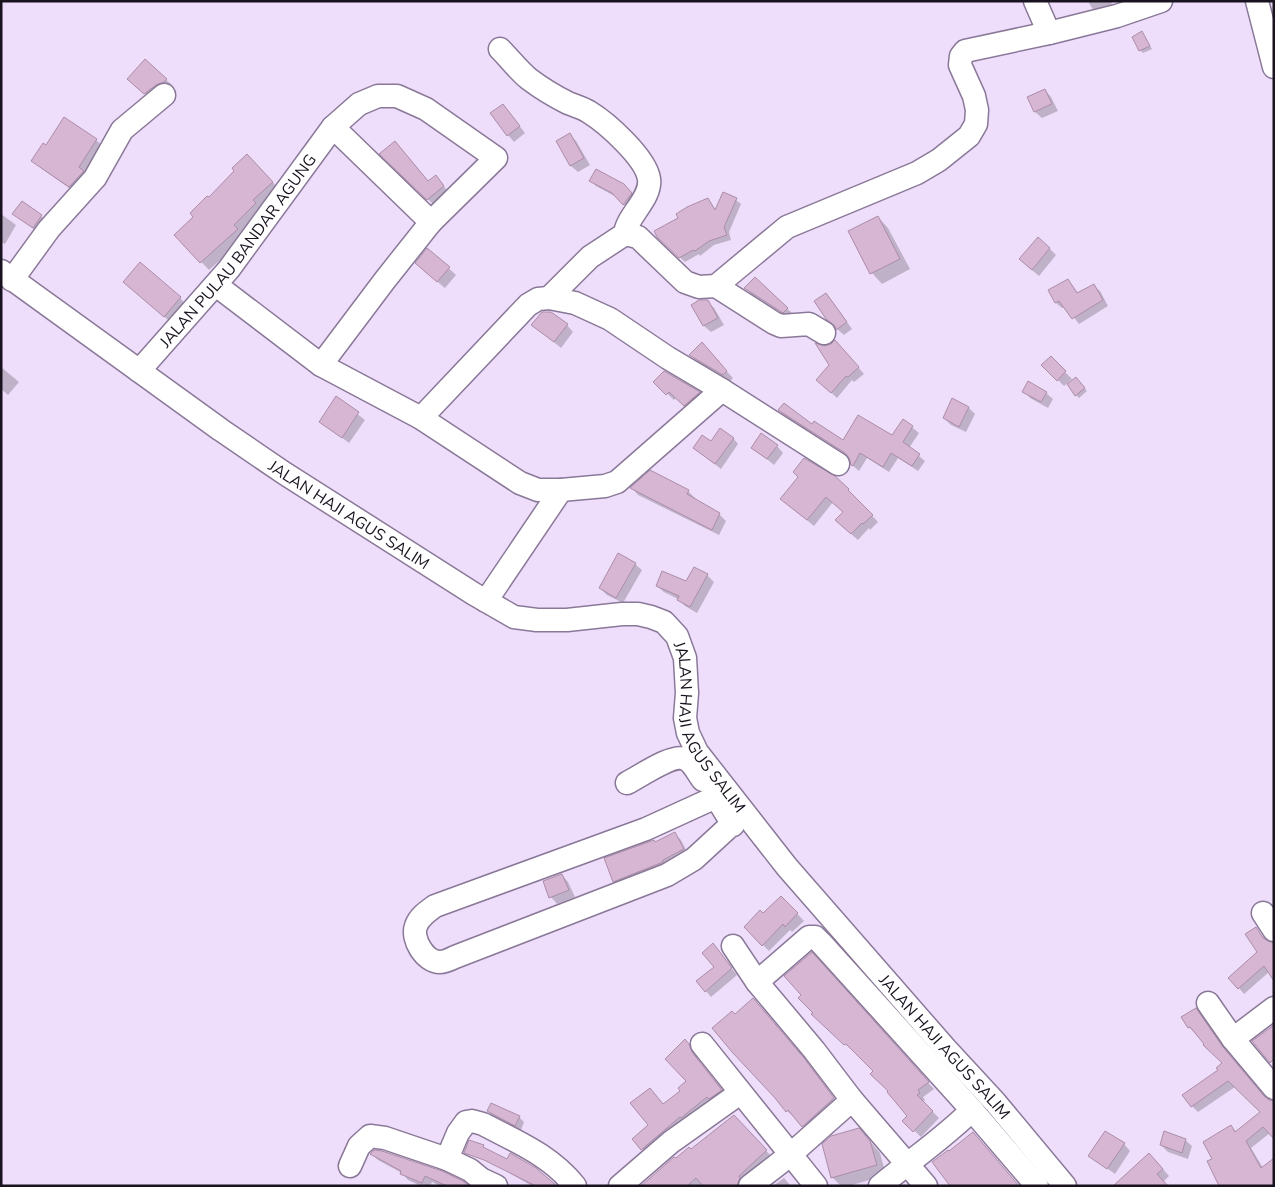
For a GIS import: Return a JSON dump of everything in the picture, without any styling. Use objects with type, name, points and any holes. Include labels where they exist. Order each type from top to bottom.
[{"type":"street","points":[[1035,1],[1049,33]]},
{"type":"street","points":[[716,286],[788,227],[917,173],[939,160],[969,136],[976,124],[977,110],[974,96],[960,65],[961,56],[965,51],[1117,16],[1161,1]]},
{"type":"street","points":[[1256,1],[1274,67]]},
{"type":"street","points":[[500,49],[529,79],[568,103],[588,111],[621,138],[639,158],[649,180],[648,189],[637,212],[626,227],[625,234]]},
{"type":"street","points":[[7,276],[95,178],[122,130],[164,95]]},
{"type":"street","name":"JALAN PULAU BANDAR AGUNG","points":[[140,370],[216,285],[333,127],[359,104],[378,96],[397,96],[426,109],[496,158],[431,222]]},
{"type":"street","points":[[322,365],[431,222],[333,127]]},
{"type":"street","points":[[549,298],[590,257],[625,234],[638,237],[685,282],[699,287],[716,286],[781,326],[809,324],[824,333]]},
{"type":"street","name":"JALAN HAJI AGUS SALIM","points":[[7,276],[284,473],[514,617],[567,620],[630,614],[651,617],[664,622],[677,636],[685,658],[687,693],[685,718],[688,733],[697,752],[739,819],[787,867],[946,1049],[995,1102],[1065,1186]]},
{"type":"street","points":[[216,285],[322,365],[421,418],[520,483],[538,490],[606,486],[616,482],[722,390]]},
{"type":"street","points":[[421,418],[528,305],[538,299],[549,298],[575,304],[610,318],[668,358],[838,464]]},
{"type":"street","points":[[486,601],[561,490]]},
{"type":"street","points":[[627,783],[668,760],[685,758],[716,797],[739,819],[694,859],[668,875],[440,962],[430,959],[423,952],[416,939],[415,927],[422,917],[435,906],[646,829],[716,797]]},
{"type":"street","points":[[757,982],[805,940],[815,937],[972,1110],[1037,1186]]},
{"type":"street","points":[[733,946],[757,982],[814,1050],[852,1100],[926,1186]]},
{"type":"street","points":[[1208,1003],[1233,1040],[1274,1088]]},
{"type":"street","points":[[1233,1040],[1274,1008]]},
{"type":"street","points":[[702,1044],[816,1186]]},
{"type":"street","points":[[620,1186],[671,1142],[740,1093]]},
{"type":"street","points":[[750,1186],[790,1155],[852,1100]]},
{"type":"street","points":[[880,1186],[907,1163],[929,1149],[972,1110]]},
{"type":"street","points":[[447,1159],[458,1133],[466,1122],[472,1121],[483,1124],[548,1158],[574,1186]]},
{"type":"street","points":[[350,1166],[359,1146],[370,1136],[384,1138],[447,1159],[496,1186]]},
{"type":"building","points":[[1142,31],[1150,46],[1139,51],[1132,37]]},
{"type":"building","points":[[145,59],[167,79],[144,94],[127,79]]},
{"type":"building","points":[[1045,89],[1052,104],[1034,112],[1027,97]]},
{"type":"building","points":[[503,104],[520,126],[507,136],[490,113]]},
{"type":"building","points":[[64,117],[97,139],[79,167],[84,171],[69,187],[31,161],[43,143],[46,145]]},
{"type":"building","points":[[570,133],[584,158],[570,166],[556,141]]},
{"type":"building","points":[[395,141],[428,181],[436,175],[444,186],[427,200],[379,154]]},
{"type":"building","points":[[247,154],[273,182],[253,200],[256,203],[234,225],[238,229],[200,263],[174,235],[193,217],[190,213],[207,196],[209,197],[234,171],[232,168]]},
{"type":"building","points":[[596,169],[624,184],[632,193],[623,205],[612,193],[589,181]]},
{"type":"building","points":[[723,192],[737,198],[724,227],[727,235],[709,241],[695,251],[693,250],[679,258],[657,237],[654,231],[678,218],[676,214],[687,207],[708,198],[715,210]]},
{"type":"building","points":[[22,201],[42,215],[33,228],[12,214]]},
{"type":"building","points":[[878,216],[900,259],[870,274],[848,231]]},
{"type":"building","points":[[1038,237],[1050,248],[1032,270],[1019,259]]},
{"type":"building","points":[[427,248],[450,267],[437,282],[415,263]]},
{"type":"building","points":[[140,262],[181,297],[164,317],[123,282]]},
{"type":"building","points":[[755,277],[788,308],[783,313],[744,288]]},
{"type":"building","points":[[1068,279],[1077,293],[1094,284],[1103,300],[1072,319],[1059,301],[1055,303],[1048,290]]},
{"type":"building","points":[[826,293],[847,322],[836,330],[835,326],[826,319],[814,301]]},
{"type":"building","points":[[699,300],[708,300],[718,318],[703,326],[691,305]]},
{"type":"building","points":[[542,312],[551,312],[568,324],[554,342],[531,325]]},
{"type":"building","points":[[835,340],[859,367],[848,377],[846,376],[831,393],[816,380],[829,365],[815,343],[824,346],[831,344]]},
{"type":"building","points":[[702,342],[727,371],[723,375],[689,355]]},
{"type":"building","points":[[1051,356],[1066,371],[1057,381],[1041,365]]},
{"type":"building","points":[[664,371],[700,392],[684,406],[669,392],[666,395],[653,382]]},
{"type":"building","points":[[1076,377],[1085,388],[1075,396],[1067,384]]},
{"type":"building","points":[[1028,381],[1047,392],[1041,402],[1022,392]]},
{"type":"building","points":[[336,396],[359,412],[342,438],[319,422]]},
{"type":"building","points":[[952,398],[969,407],[959,427],[943,418]]},
{"type":"building","points":[[784,403],[812,424],[814,421],[843,440],[858,415],[892,435],[903,419],[913,426],[903,442],[920,454],[912,466],[891,453],[883,467],[860,453],[853,466],[845,453],[778,410]]},
{"type":"building","points":[[720,428],[734,438],[715,464],[693,448],[702,435],[711,441]]},
{"type":"building","points":[[761,433],[778,445],[767,459],[751,448]]},
{"type":"building","points":[[804,458],[835,476],[873,515],[851,534],[835,520],[843,512],[826,497],[807,520],[780,499],[798,477],[793,472]]},
{"type":"building","points":[[650,470],[689,490],[687,494],[720,513],[712,530],[630,488]]},
{"type":"building","points":[[618,553],[636,563],[616,598],[599,588]]},
{"type":"building","points":[[694,567],[708,574],[690,607],[677,600],[679,596],[656,586],[662,571],[686,581]]},
{"type":"building","points":[[675,832],[684,849],[663,860],[663,862],[613,882],[604,858],[654,840],[655,842]]},
{"type":"building","points":[[562,874],[569,890],[549,898],[543,881]]},
{"type":"building","points":[[781,896],[798,913],[785,927],[783,924],[762,946],[744,927],[760,910],[763,913]]},
{"type":"building","points":[[1256,927],[1263,938],[1274,943],[1274,981],[1264,966],[1238,989],[1228,978],[1257,952],[1245,934]]},
{"type":"building","points":[[713,943],[732,968],[705,992],[696,981],[714,967],[702,953]]},
{"type":"building","points":[[812,952],[929,1082],[918,1090],[920,1093],[917,1095],[933,1111],[913,1132],[902,1121],[907,1116],[888,1091],[870,1074],[873,1071],[846,1044],[844,1045],[811,1014],[813,1013],[798,998],[801,995],[784,976]]},
{"type":"building","points":[[753,998],[804,1058],[834,1098],[802,1127],[788,1110],[786,1112],[712,1028],[732,1011],[735,1014]]},
{"type":"building","points":[[1196,1008],[1223,1047],[1264,1096],[1274,1101],[1274,1139],[1263,1127],[1246,1141],[1261,1168],[1274,1158],[1274,1186],[1219,1186],[1207,1161],[1212,1159],[1203,1142],[1231,1125],[1235,1132],[1260,1112],[1228,1081],[1191,1107],[1182,1095],[1218,1070],[1216,1068],[1222,1063],[1203,1045],[1181,1017]]},
{"type":"building","points":[[1274,1025],[1274,1059],[1270,1063],[1252,1041]]},
{"type":"building","points":[[685,1039],[692,1052],[722,1090],[709,1099],[707,1097],[680,1117],[641,1150],[632,1139],[648,1125],[630,1103],[650,1088],[663,1104],[680,1091],[678,1088],[686,1081],[665,1059]]},
{"type":"building","points":[[491,1103],[520,1116],[515,1126],[487,1111]]},
{"type":"building","points":[[734,1115],[767,1150],[739,1176],[737,1186],[703,1186],[696,1178],[687,1186],[641,1186],[674,1157],[676,1158],[689,1147],[691,1149]]},
{"type":"building","points":[[859,1128],[870,1141],[877,1165],[831,1178],[822,1144],[831,1136]]},
{"type":"building","points":[[1105,1131],[1125,1143],[1107,1169],[1088,1156]]},
{"type":"building","points":[[1164,1131],[1186,1139],[1182,1153],[1160,1145]]},
{"type":"building","points":[[973,1132],[1019,1186],[950,1186],[932,1162]]},
{"type":"building","points":[[469,1140],[484,1145],[483,1147],[507,1159],[510,1153],[536,1168],[557,1186],[536,1186],[484,1160],[464,1153]]},
{"type":"building","points":[[374,1150],[442,1171],[469,1186],[447,1186],[425,1176],[422,1183],[400,1174],[401,1171],[370,1154]]},
{"type":"building","points":[[1149,1153],[1163,1169],[1157,1174],[1168,1186],[1113,1186]]}]
